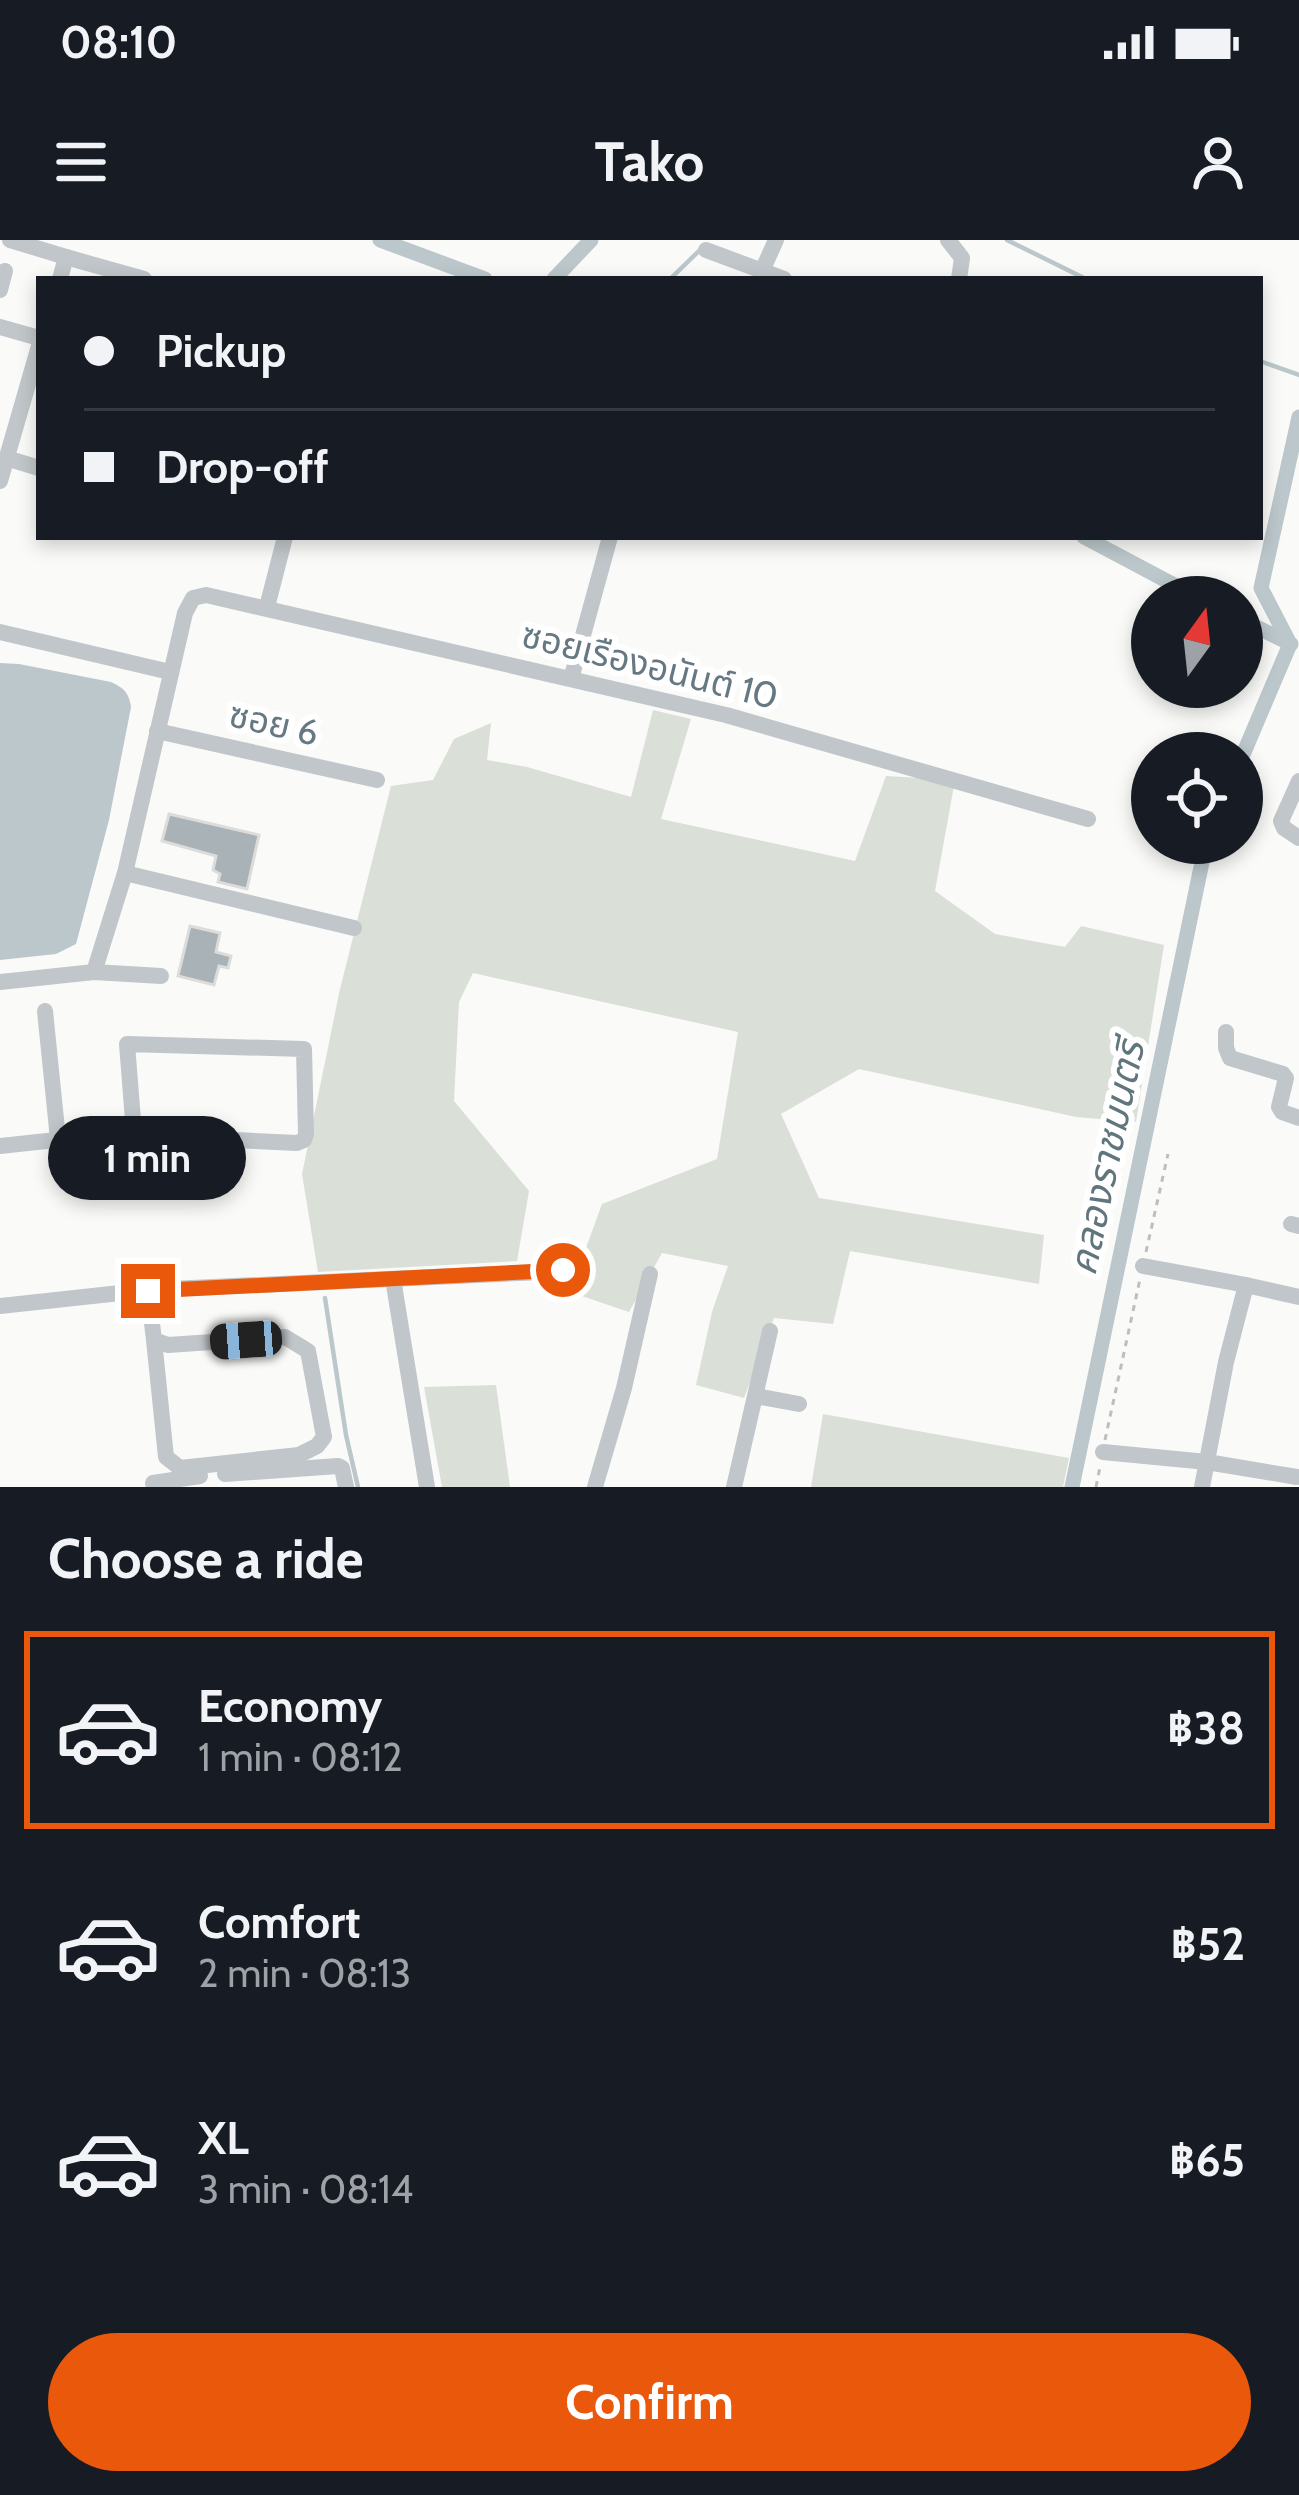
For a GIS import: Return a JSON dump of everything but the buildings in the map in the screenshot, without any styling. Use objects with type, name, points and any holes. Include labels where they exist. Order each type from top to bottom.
[{"type":"street","points":[[10,240],[134,276]]},
{"type":"street","points":[[762,271],[776,240]]},
{"type":"street","points":[[948,240],[962,258],[959,276]]},
{"type":"street","points":[[706,250],[776,276]]},
{"type":"street","points":[[61,276],[66,257]]},
{"type":"street","points":[[0,290],[5,271]]},
{"type":"street","points":[[0,327],[36,341]]},
{"type":"street","points":[[0,481],[36,353]]},
{"type":"street","points":[[6,458],[36,467]]},
{"type":"street","points":[[267,607],[284,540]]},
{"type":"street","points":[[571,680],[608,547]]},
{"type":"street","name":"ซอยเรืองอนันต์ 10","points":[[170,672],[185,613],[193,598],[206,595],[726,715],[1088,819]]},
{"type":"street","points":[[0,632],[170,672],[125,873],[94,972]]},
{"type":"street","name":"ซอย 6","points":[[157,731],[377,780]]},
{"type":"street","points":[[1299,781],[1281,821],[1299,838]]},
{"type":"street","points":[[125,873],[354,928]]},
{"type":"street","points":[[0,982],[94,972],[161,976]]},
{"type":"street","points":[[44,1011],[58,1138]]},
{"type":"street","points":[[1226,1032],[1230,1058],[1283,1074],[1279,1107],[1299,1118]]},
{"type":"street","points":[[0,1145],[111,1133],[297,1143],[306,1134],[304,1049],[127,1044],[134,1133]]},
{"type":"street","points":[[1143,1266],[1299,1297]]},
{"type":"street","points":[[0,1306],[148,1291],[563,1270]]},
{"type":"street","points":[[596,1487],[650,1274]]},
{"type":"street","points":[[393,1279],[427,1487]]},
{"type":"street","points":[[1202,1487],[1246,1286]]},
{"type":"street","points":[[148,1291],[166,1457],[180,1468],[299,1455],[323,1437],[308,1351],[297,1342],[285,1337],[168,1345],[154,1340]]},
{"type":"street","points":[[734,1487],[770,1331]]},
{"type":"street","points":[[756,1396],[799,1404]]},
{"type":"street","points":[[1103,1452],[1297,1477]]},
{"type":"street","points":[[153,1478],[202,1482],[338,1466],[346,1487]]},
{"type":"path","points":[[1096,1487],[1168,1154]]},
{"type":"shaded area","points":[[0,663],[111,682],[125,692],[131,707],[109,820],[76,944],[56,954],[0,960]]},
{"type":"shaded area","points":[[653,710],[691,719],[661,819],[855,861],[886,776],[955,780],[935,891],[995,934],[1065,947],[1081,926],[1164,945],[1136,1122],[1076,1117],[859,1069],[781,1114],[819,1198],[1044,1235],[1039,1284],[850,1251],[833,1324],[774,1318],[744,1398],[696,1385],[728,1266],[662,1253],[629,1312],[570,1292],[602,1204],[717,1159],[738,1032],[473,973],[459,1002],[454,1101],[529,1191],[517,1261],[318,1272],[302,1174],[340,989],[391,786],[433,780],[454,739],[491,723],[487,760],[631,797]]},
{"type":"shaded area","points":[[496,1385],[510,1487],[442,1487],[424,1387]]},
{"type":"shaded area","points":[[823,1414],[1069,1458],[1063,1487],[811,1487]]},
{"type":"waterway","points":[[380,240],[477,276]]},
{"type":"waterway","points":[[557,276],[591,240]]},
{"type":"waterway","points":[[1007,240],[1080,276]]},
{"type":"waterway","points":[[673,276],[700,250]]},
{"type":"waterway","points":[[1263,362],[1299,375]]},
{"type":"waterway","name":"คลองราชมนตรี","points":[[1253,732],[1290,644],[1261,588],[1299,417]]},
{"type":"waterway","points":[[1090,540],[1157,576]]},
{"type":"waterway","points":[[1263,630],[1291,644]]},
{"type":"waterway","name":"คลองราชมนตรี","points":[[1072,1487],[1202,864]]},
{"type":"waterway","points":[[325,1298],[358,1487]]},
{"type":"route","points":[[148,1291],[563,1270]]}]
